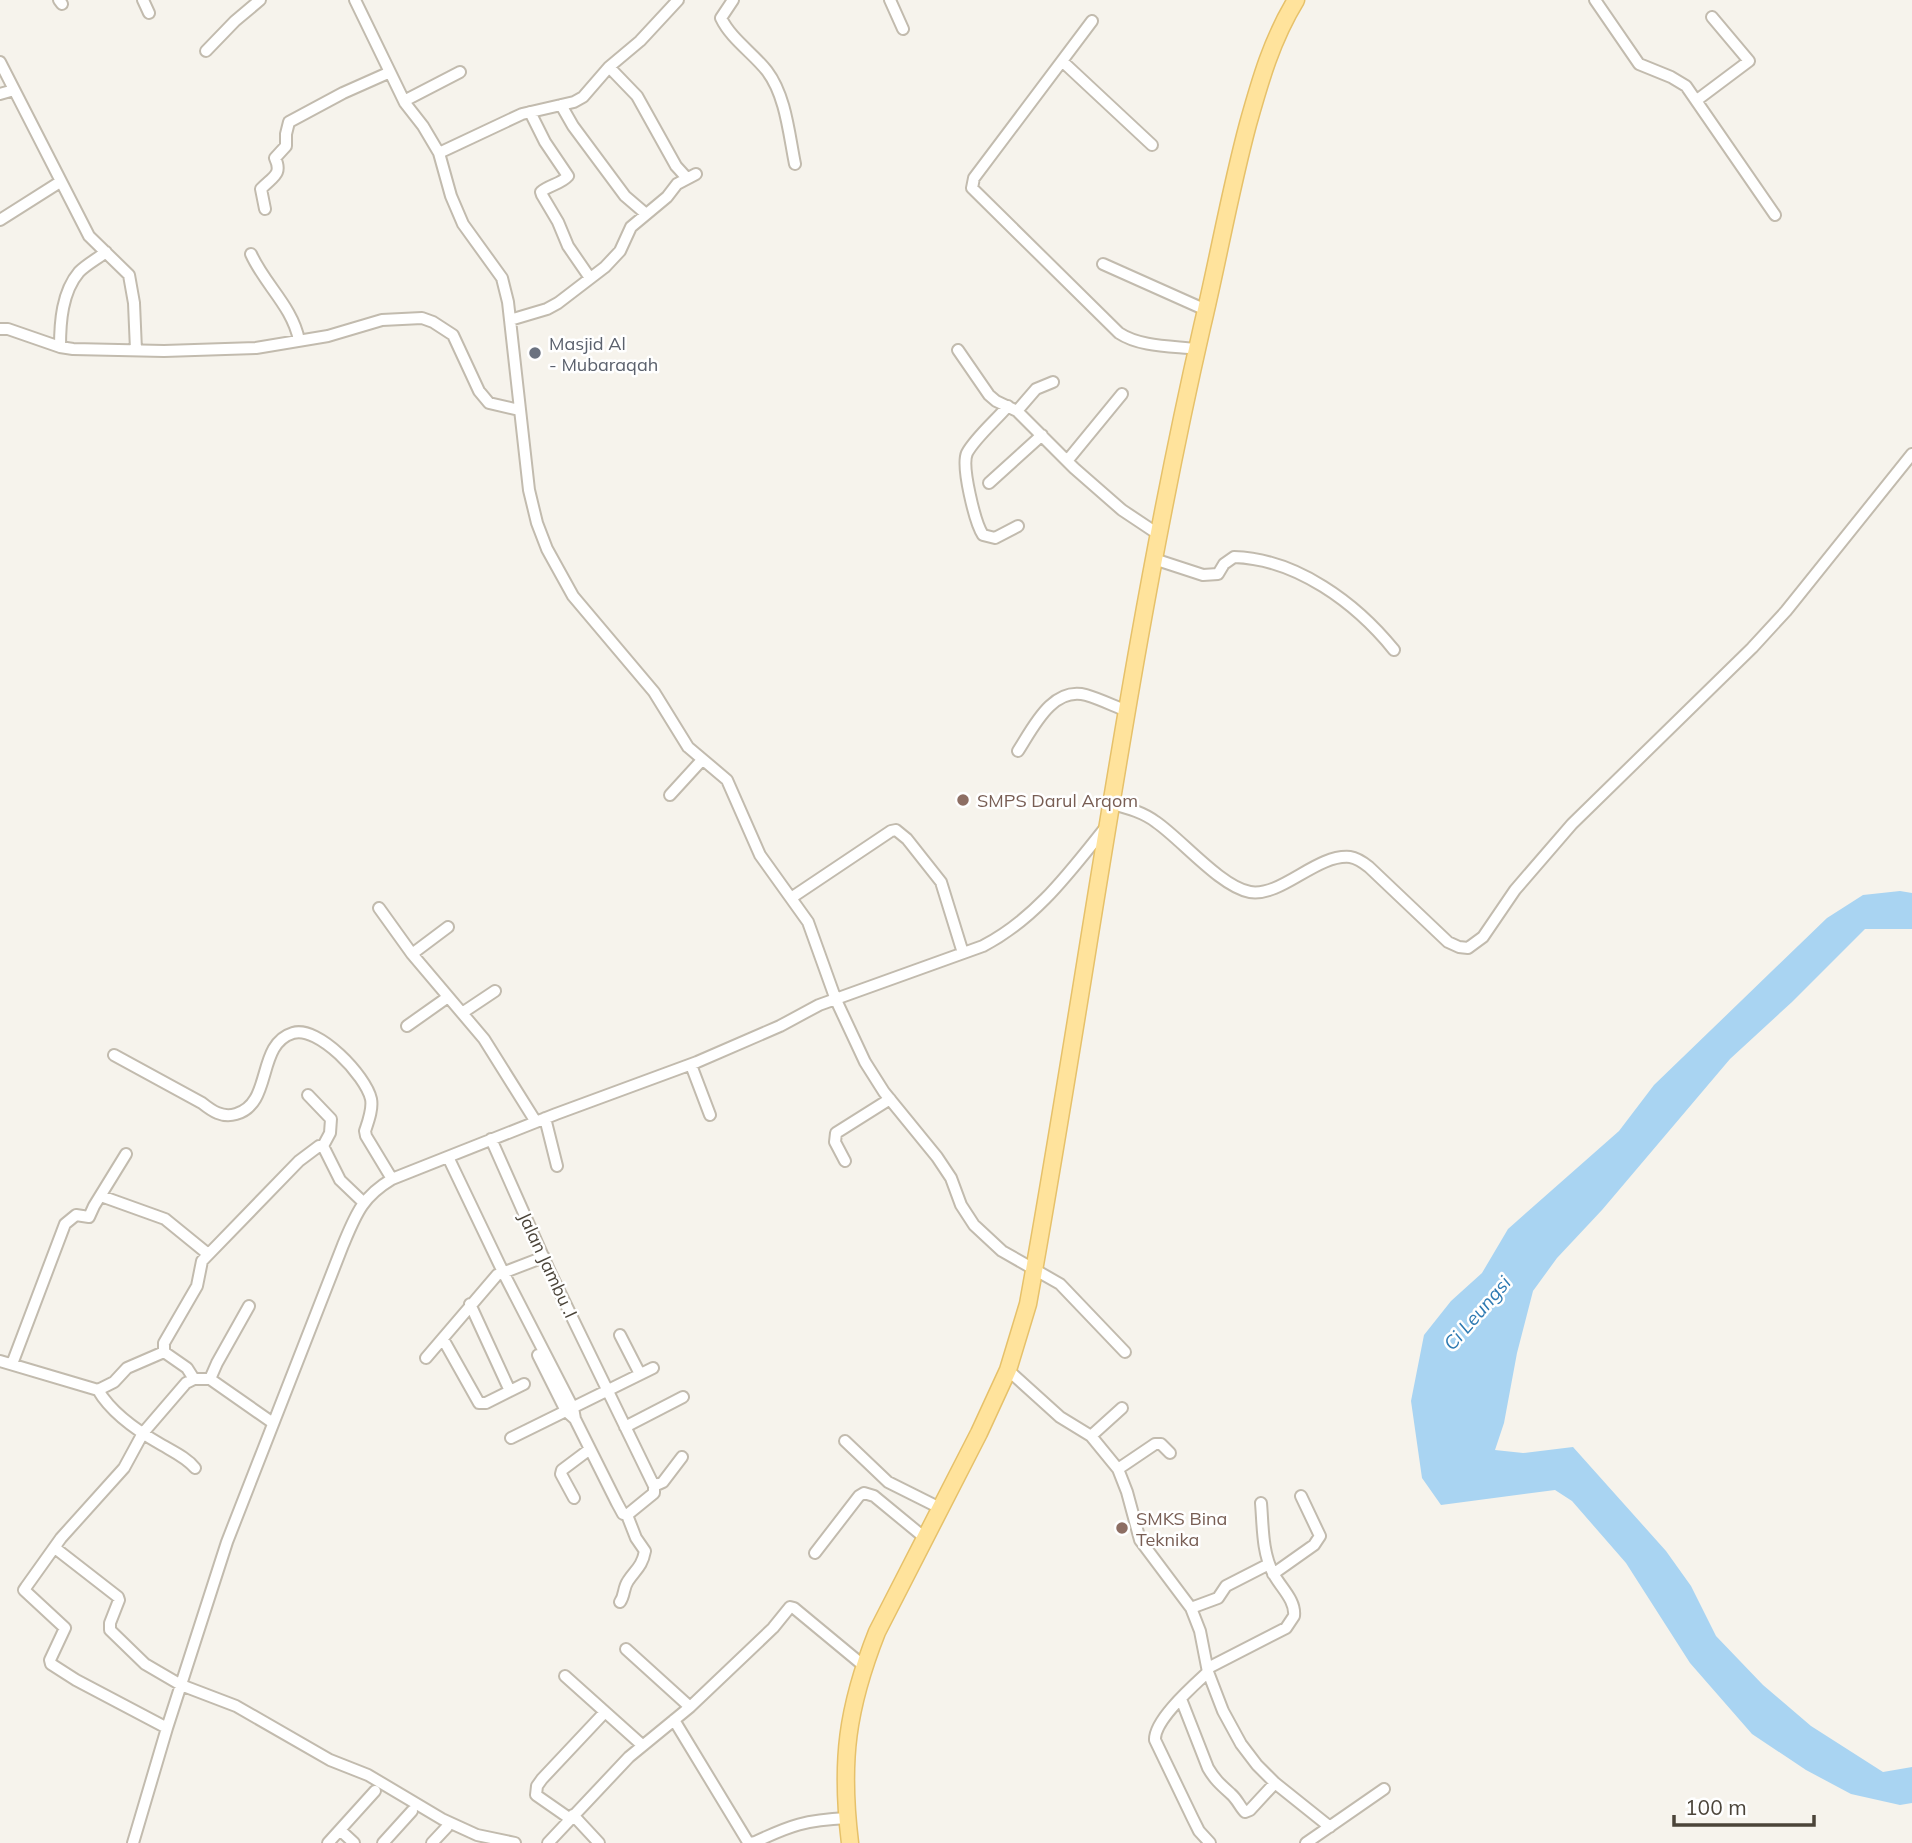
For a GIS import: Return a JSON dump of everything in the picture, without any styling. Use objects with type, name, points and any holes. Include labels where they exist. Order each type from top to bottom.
[{"type":"main road","points":[[850,1843],[845,1763],[852,1706],[864,1666],[877,1632],[1008,1370],[1026,1315],[1158,534],[1236,169],[1257,92],[1277,34],[1292,2]]},
{"type":"street","points":[[143,0],[149,13]]},
{"type":"street","points":[[206,51],[260,0]]},
{"type":"street","points":[[355,0],[388,73],[439,153],[463,224],[502,278],[510,320],[529,490],[547,549],[573,597],[641,675],[684,741],[727,780],[752,839],[808,922],[836,1000],[865,1062],[890,1099],[937,1157],[951,1178],[961,1205],[974,1225],[1002,1251],[1046,1275],[1068,1291],[1125,1352]]},
{"type":"street","points":[[439,153],[501,123],[583,97],[609,67],[640,41],[678,0]]},
{"type":"street","points":[[733,0],[723,12],[722,18],[728,29],[773,80],[786,117],[795,164]]},
{"type":"street","points":[[890,0],[903,29]]},
{"type":"street","points":[[1595,0],[1639,64],[1680,82],[1697,100],[1775,215]]},
{"type":"street","points":[[1697,100],[1749,61],[1712,17]]},
{"type":"street","points":[[1092,21],[974,178],[972,188],[1119,333],[1126,338],[1142,342],[1197,349]]},
{"type":"street","points":[[1062,61],[1152,145]]},
{"type":"street","points":[[0,62],[89,236],[129,275],[134,303],[136,349]]},
{"type":"street","points":[[510,320],[547,309],[590,278],[617,256],[631,227],[691,175],[676,166],[637,96],[609,67]]},
{"type":"street","points":[[404,101],[460,72]]},
{"type":"street","points":[[265,209],[261,189],[279,172],[275,158],[286,146],[289,122],[388,73]]},
{"type":"street","points":[[0,94],[14,90]]},
{"type":"street","points":[[561,105],[573,126],[625,196],[646,214]]},
{"type":"street","points":[[530,112],[545,142],[568,176],[541,192],[558,222],[565,242],[590,278]]},
{"type":"street","points":[[0,220],[60,182]]},
{"type":"street","points":[[61,347],[62,308],[68,292],[78,273],[106,252]]},
{"type":"street","points":[[251,254],[295,322],[299,340]]},
{"type":"street","points":[[1103,264],[1206,310]]},
{"type":"street","points":[[0,329],[8,329],[61,347],[88,350],[186,351],[256,348],[328,336],[382,320],[422,318],[453,335],[479,391],[489,403],[519,410]]},
{"type":"street","points":[[958,350],[989,395],[1013,408],[1122,510],[1158,534]]},
{"type":"street","points":[[1018,526],[995,538],[983,535],[976,522],[965,462],[969,451],[1013,408],[1036,389],[1052,382]]},
{"type":"street","points":[[1067,461],[1122,394]]},
{"type":"street","points":[[989,484],[1042,435]]},
{"type":"street","points":[[1112,804],[1146,815],[1221,877],[1248,892],[1268,890],[1326,862],[1350,857],[1360,861],[1448,942],[1459,947],[1468,947],[1483,937],[1515,890],[1572,824],[1752,648],[1831,556],[1912,454]]},
{"type":"street","points":[[1154,558],[1203,575],[1218,574],[1224,564],[1234,557],[1294,571],[1366,618],[1394,650]]},
{"type":"street","points":[[1018,751],[1046,709],[1066,696],[1084,694],[1127,711]]},
{"type":"street","points":[[670,795],[702,760]]},
{"type":"street","points":[[135,1842],[167,1728],[227,1542],[343,1244],[363,1202],[380,1186],[392,1180],[540,1120],[691,1065],[780,1026],[819,1005],[963,953],[1001,936],[1051,894],[1107,826]]},
{"type":"street","points":[[791,898],[896,830],[907,839],[941,882],[963,953]]},
{"type":"street","points":[[379,908],[412,954],[484,1039],[540,1120],[557,1166]]},
{"type":"street","points":[[412,954],[448,927]]},
{"type":"street","points":[[462,1013],[495,991]]},
{"type":"street","points":[[407,1026],[448,996]]},
{"type":"street","points":[[114,1055],[202,1103],[213,1112],[232,1115],[240,1113],[253,1102],[273,1051],[280,1041],[292,1033],[313,1034],[339,1054],[366,1087],[372,1102],[366,1136],[392,1180]]},
{"type":"street","points":[[691,1065],[710,1115]]},
{"type":"street","points":[[164,1352],[164,1343],[197,1286],[200,1266],[208,1254],[299,1161],[319,1146],[323,1146],[330,1133],[331,1119],[309,1095]]},
{"type":"street","points":[[845,1161],[835,1142],[836,1133],[890,1099]]},
{"type":"street","name":"Jalan Jambu .I","points":[[491,1139],[544,1257],[654,1486]]},
{"type":"street","points":[[323,1146],[340,1180],[363,1202]]},
{"type":"street","points":[[12,1364],[65,1224],[76,1215],[89,1217],[126,1154]]},
{"type":"street","points":[[445,1158],[619,1508],[627,1516],[645,1551],[636,1572],[626,1584],[624,1598],[620,1602]]},
{"type":"street","points":[[101,1196],[165,1219],[208,1254]]},
{"type":"street","points":[[426,1358],[470,1304],[500,1273],[544,1257]]},
{"type":"street","points":[[470,1304],[510,1391]]},
{"type":"street","points":[[210,1379],[249,1306]]},
{"type":"street","points":[[620,1335],[640,1374]]},
{"type":"street","points":[[443,1339],[479,1403],[486,1403],[524,1384]]},
{"type":"street","points":[[164,1352],[187,1368],[194,1379]]},
{"type":"street","points":[[98,1390],[114,1382],[127,1368],[164,1352]]},
{"type":"street","points":[[0,1361],[98,1390],[109,1406],[143,1433],[185,1458],[195,1468]]},
{"type":"street","points":[[511,1438],[571,1412],[653,1368]]},
{"type":"street","points":[[1008,1370],[1060,1417],[1091,1436],[1118,1469],[1140,1540],[1191,1608],[1200,1631],[1208,1670],[1223,1711],[1241,1744],[1275,1783],[1330,1827]]},
{"type":"street","points":[[167,1728],[51,1664],[50,1660],[65,1628],[24,1590],[55,1548],[124,1468],[143,1433],[187,1383],[194,1379],[210,1379],[273,1423]]},
{"type":"street","points":[[625,1427],[683,1397]]},
{"type":"street","points":[[1091,1436],[1122,1408]]},
{"type":"street","points":[[845,1440],[888,1482],[940,1508]]},
{"type":"street","points":[[1118,1469],[1155,1444],[1161,1444],[1170,1453]]},
{"type":"street","points":[[574,1498],[561,1474],[562,1469],[590,1450]]},
{"type":"street","points":[[627,1516],[654,1493],[654,1486],[663,1482],[682,1457]]},
{"type":"street","points":[[816,1553],[864,1493],[874,1496],[925,1538]]},
{"type":"street","points":[[1191,1608],[1218,1598],[1226,1586],[1271,1569],[1314,1545],[1320,1536],[1301,1496]]},
{"type":"street","points":[[1210,1843],[1199,1831],[1154,1734],[1162,1721],[1208,1670],[1292,1622],[1295,1609],[1271,1569],[1264,1542],[1261,1503]]},
{"type":"street","points":[[55,1548],[119,1598],[110,1630],[145,1664],[181,1685],[236,1706],[330,1760],[368,1775],[477,1835],[516,1843]]},
{"type":"street","points":[[548,1843],[642,1745],[690,1706],[773,1628],[790,1607],[864,1666]]},
{"type":"street","points":[[626,1649],[690,1706]]},
{"type":"street","points":[[565,1676],[642,1745]]},
{"type":"street","points":[[1181,1699],[1214,1779],[1232,1795],[1242,1810],[1250,1810],[1275,1783]]},
{"type":"street","points":[[599,1843],[571,1816],[536,1795],[537,1786],[605,1712]]},
{"type":"street","points":[[674,1720],[742,1841],[753,1843],[786,1827],[811,1820],[847,1818]]},
{"type":"street","points":[[1306,1843],[1384,1789]]},
{"type":"street","points":[[328,1843],[376,1791]]},
{"type":"street","points":[[383,1843],[412,1811]]},
{"type":"street","points":[[432,1843],[447,1827]]},
{"type":"street","points":[[340,1830],[354,1843]]},
{"type":"water","name":"Ci Leungsi","points":[[1900,891],[1912,893],[1912,929],[1865,929],[1730,1059],[1602,1210],[1557,1258],[1533,1291],[1517,1353],[1504,1423],[1495,1450],[1523,1453],[1573,1447],[1666,1551],[1691,1586],[1716,1636],[1763,1685],[1811,1726],[1883,1772],[1912,1767],[1912,1803],[1900,1805],[1851,1794],[1806,1770],[1752,1734],[1690,1663],[1626,1563],[1572,1501],[1555,1490],[1441,1505],[1422,1478],[1411,1401],[1424,1335],[1451,1301],[1482,1273],[1508,1229],[1619,1131],[1654,1085],[1827,918],[1863,895]]},
{"type":"place","name":"Masjid Al - Mubaraqah","points":[[535,353]]},
{"type":"place","name":"SMPS Darul Arqom","points":[[963,800]]},
{"type":"place","name":"SMKS Bina Teknika","points":[[1122,1528]]}]
